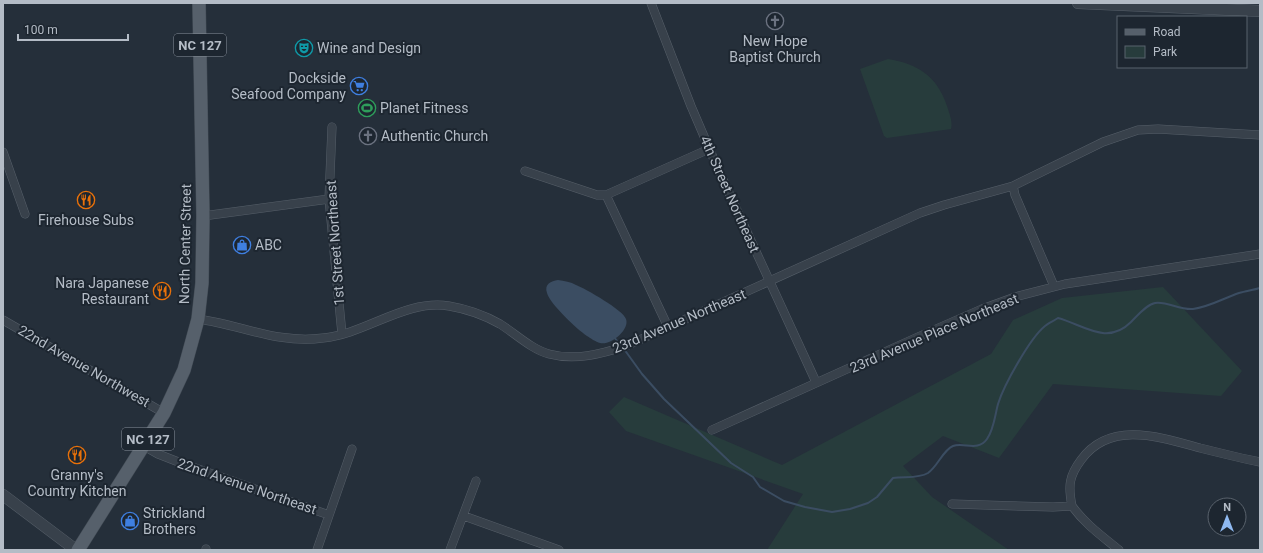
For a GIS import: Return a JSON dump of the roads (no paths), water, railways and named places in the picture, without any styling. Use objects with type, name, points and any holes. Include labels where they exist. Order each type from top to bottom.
[{"type":"main road","name":"North Center Street","points":[[77,550],[164,413],[184,370],[198,319],[202,283],[203,216],[197,4]]},
{"type":"street","name":"4th Street Northeast","points":[[651,3],[709,149],[816,382]]},
{"type":"street","points":[[1078,3],[1260,11]]},
{"type":"street","name":"1st Street Northeast","points":[[332,127],[329,199],[342,334]]},
{"type":"street","name":"23rd Avenue Northeast","points":[[198,319],[210,320],[292,340],[325,338],[342,334],[406,311],[426,307],[447,306],[460,308],[486,316],[548,354],[570,357],[590,356],[626,346],[920,213],[1013,186],[1103,142],[1138,130],[1158,129],[1260,135]]},
{"type":"street","points":[[525,171],[597,195],[606,195],[709,149]]},
{"type":"street","points":[[3,152],[25,214]]},
{"type":"street","points":[[1013,186],[1015,196],[1054,286]]},
{"type":"street","points":[[606,195],[668,327]]},
{"type":"street","points":[[203,216],[329,199]]},
{"type":"street","name":"23rd Avenue Place Northeast","points":[[712,430],[816,382],[982,309],[1021,295],[1054,286],[1260,254]]},
{"type":"street","name":"22nd Avenue Northwest","points":[[3,320],[164,413]]},
{"type":"street","points":[[1119,550],[1092,529],[1072,506],[1070,485],[1073,472],[1085,455],[1094,446],[1111,438],[1130,435],[1159,438],[1260,462]]},
{"type":"street","name":"22nd Avenue Northeast","points":[[144,446],[158,454],[181,463],[329,515]]},
{"type":"street","points":[[317,550],[352,449]]},
{"type":"street","points":[[450,550],[476,481]]},
{"type":"street","points":[[3,495],[77,550]]},
{"type":"street","points":[[952,504],[1053,507],[1072,506]]},
{"type":"street","points":[[464,516],[559,550]]},
{"type":"water","points":[[558,280],[570,282],[581,287],[618,310],[626,319],[625,328],[622,332],[614,340],[604,343],[597,342],[583,333],[564,316],[549,298],[546,290],[547,285]]},
{"type":"waterway","points":[[624,349],[642,374],[664,399],[731,463],[753,477],[760,487],[784,501],[832,512],[850,509],[868,503],[877,497],[893,478],[915,477],[928,473],[946,451],[953,446],[975,446],[983,443],[991,431],[1001,396],[1018,362],[1039,332],[1046,325],[1058,318],[1095,332],[1113,332],[1122,329],[1145,308],[1155,303],[1164,303],[1193,309],[1239,293],[1260,288]]},
{"type":"waterway","points":[[614,337],[621,346]]},
{"type":"place","name":"New Hope Baptist Church","points":[[775,21]]},
{"type":"place","name":"Wine and Design","points":[[304,48]]},
{"type":"place","name":"Dockside Seafood Company","points":[[359,86]]},
{"type":"place","name":"Planet Fitness","points":[[367,108]]},
{"type":"place","name":"Authentic Church","points":[[368,136]]},
{"type":"place","name":"Firehouse Subs","points":[[86,200]]},
{"type":"place","name":"ABC","points":[[242,245]]},
{"type":"place","name":"Nara Japanese Restaurant","points":[[162,291]]},
{"type":"place","name":"Granny's Country Kitchen","points":[[77,455]]},
{"type":"place","name":"Strickland Brothers","points":[[130,521]]}]
